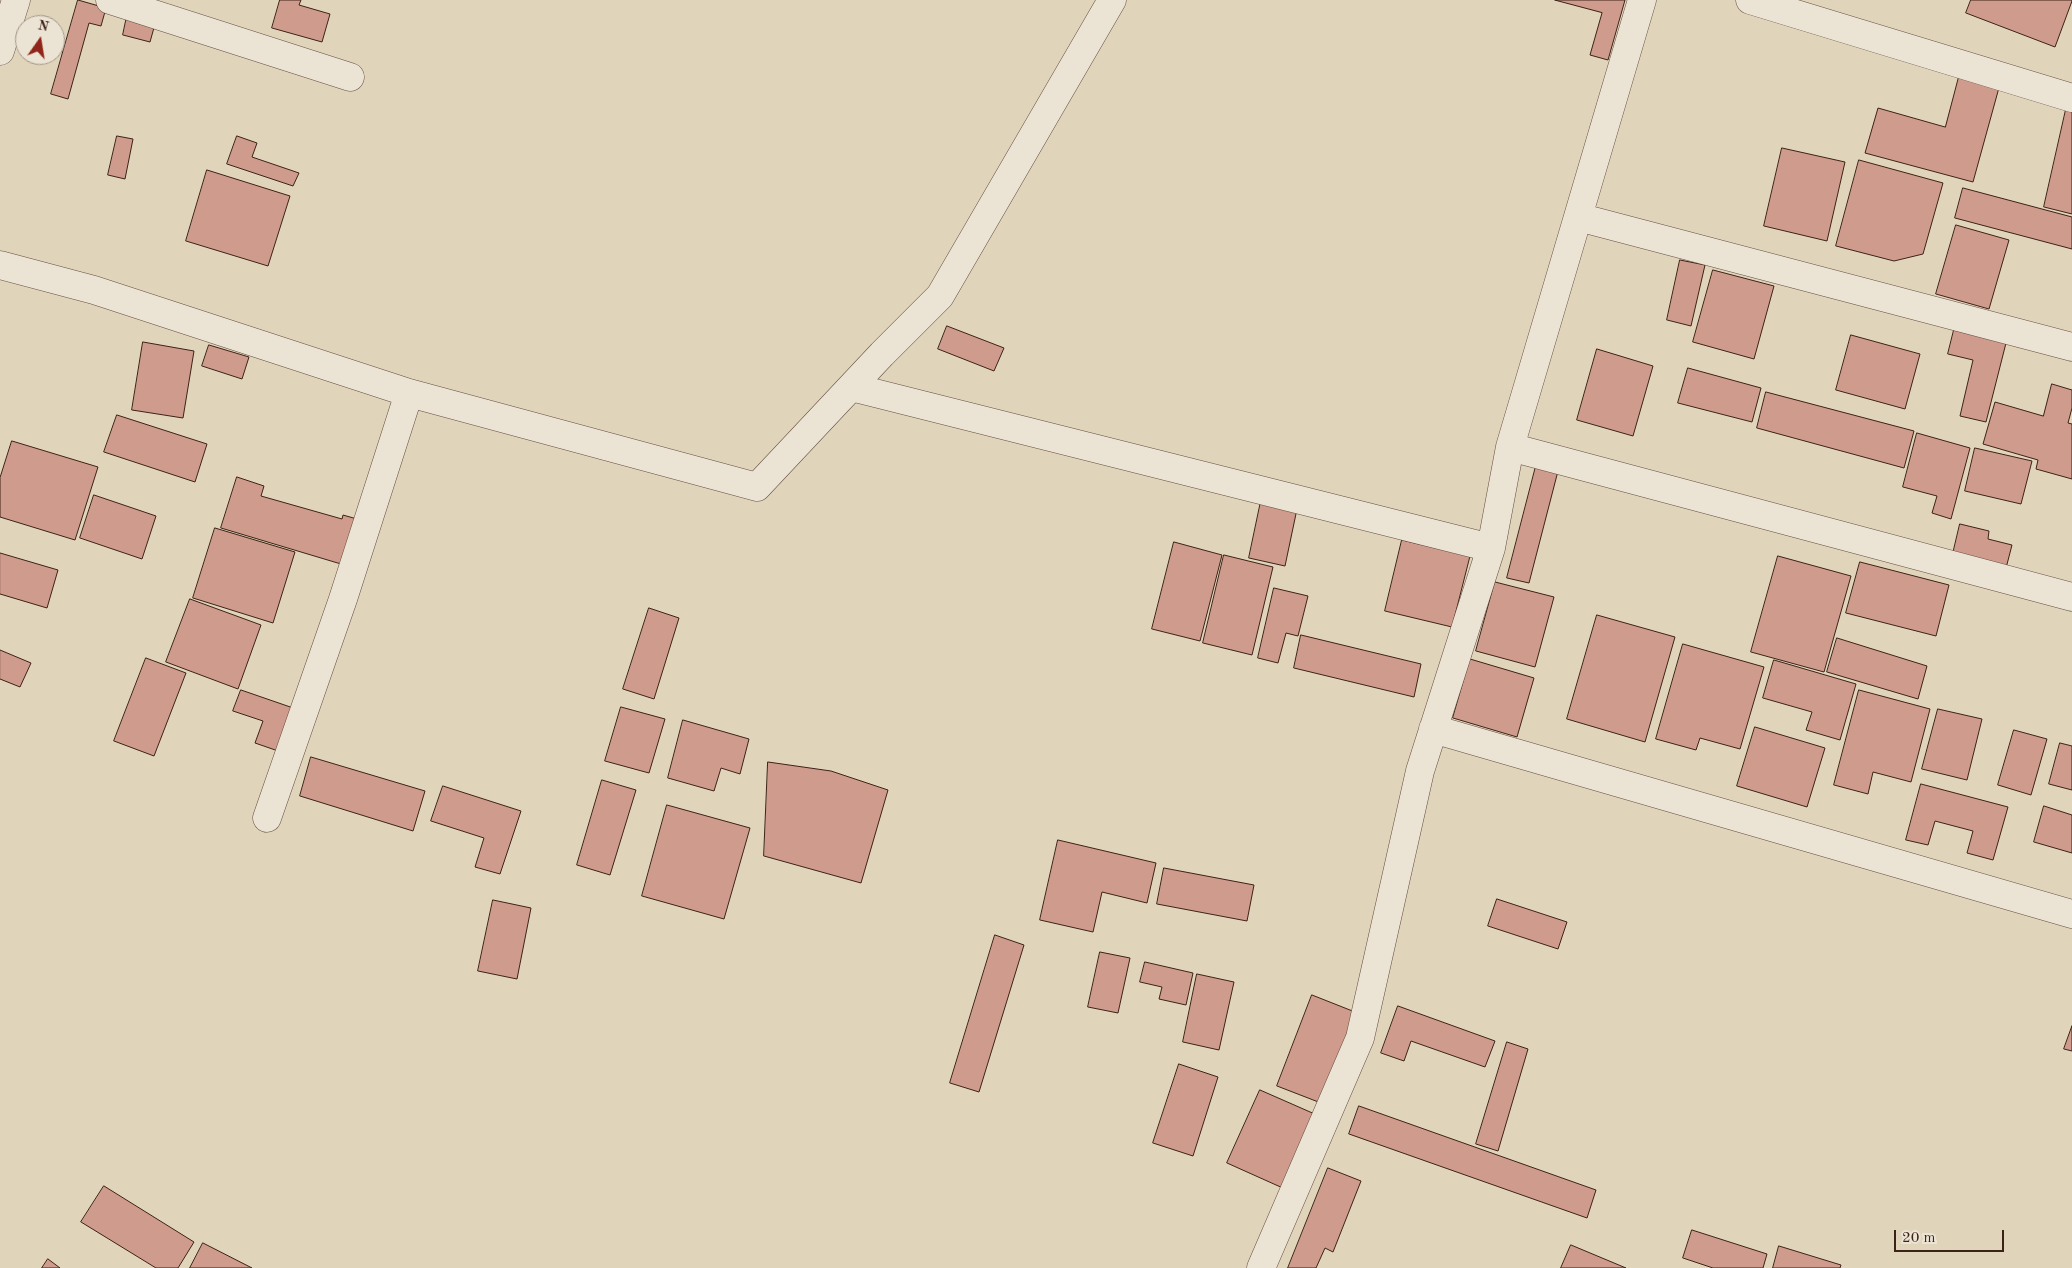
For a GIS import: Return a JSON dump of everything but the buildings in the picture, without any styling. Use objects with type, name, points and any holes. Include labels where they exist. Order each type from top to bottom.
[{"type":"street","points":[[0,50],[16,0]]},
{"type":"street","points":[[110,0],[350,77]]},
{"type":"street","points":[[0,265],[94,290],[409,393],[757,487],[940,296],[1112,0]]},
{"type":"street","points":[[1261,1268],[1360,1038],[1420,771],[1491,548],[1510,447],[1642,0]]},
{"type":"street","points":[[1750,0],[2072,98]]},
{"type":"street","points":[[1578,217],[2072,347]]},
{"type":"street","points":[[851,387],[1491,548]]},
{"type":"street","points":[[267,818],[342,599],[409,393]]},
{"type":"street","points":[[1510,447],[2072,598]]},
{"type":"street","points":[[1433,729],[2072,914]]}]
